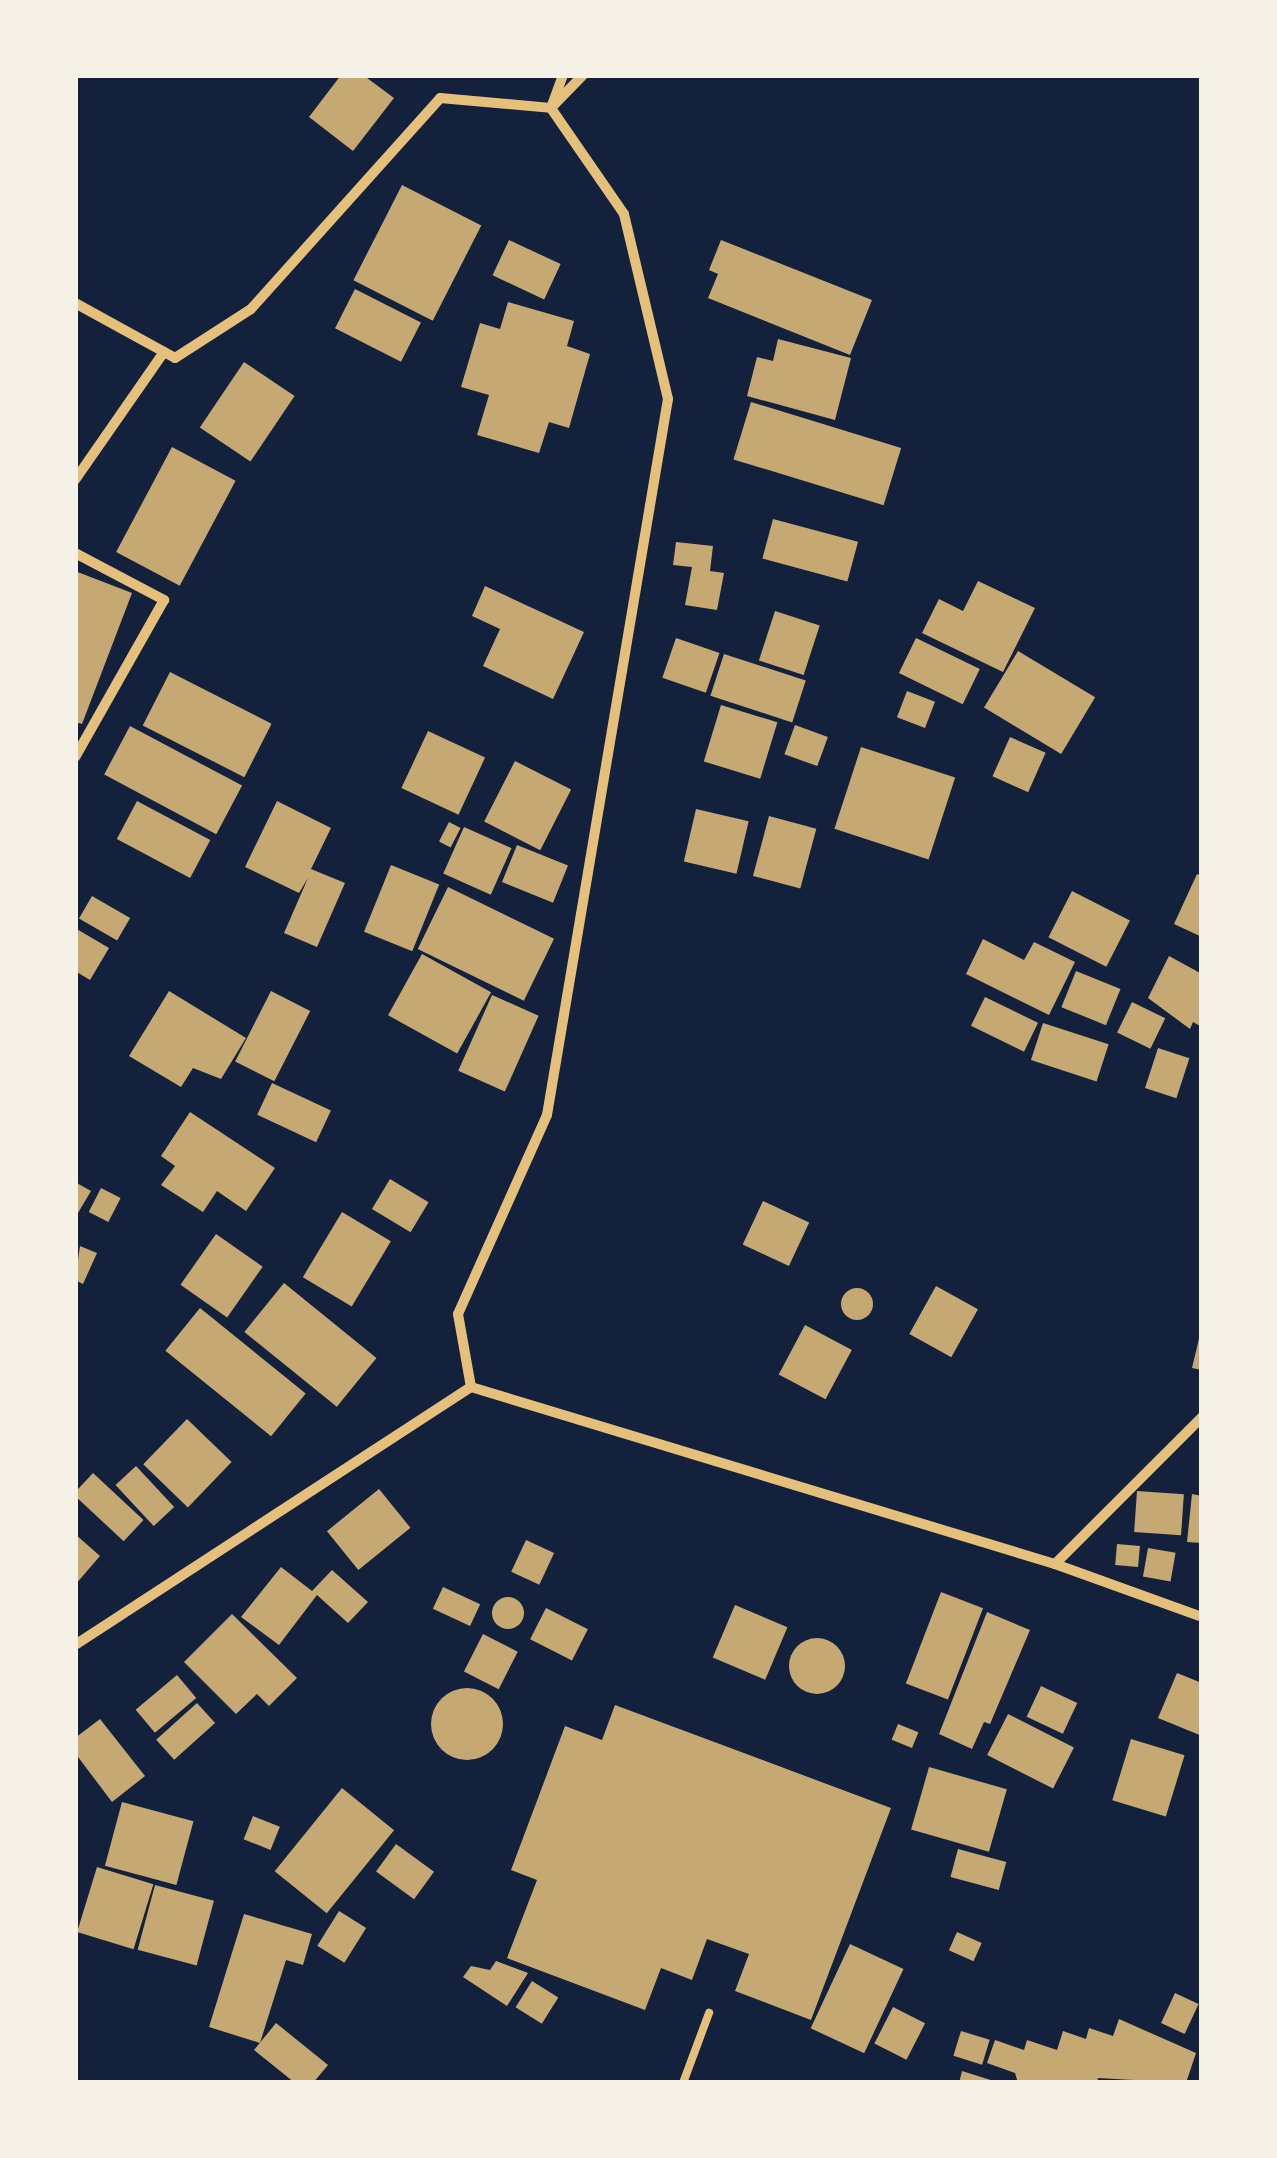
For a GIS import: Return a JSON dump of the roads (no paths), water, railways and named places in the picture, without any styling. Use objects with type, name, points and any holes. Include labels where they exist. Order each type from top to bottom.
[{"type":"street","points":[[552,108],[563,75]]},
{"type":"street","points":[[552,108],[583,75]]},
{"type":"street","points":[[75,302],[174,358],[250,309],[440,98],[552,108]]},
{"type":"street","points":[[471,1387],[458,1314],[547,1115],[668,400],[624,214],[552,108]]},
{"type":"street","points":[[75,480],[164,352]]},
{"type":"street","points":[[75,553],[164,600],[75,757]]},
{"type":"street","points":[[75,1645],[471,1387],[1056,1564],[1202,1617]]},
{"type":"street","points":[[1056,1564],[1202,1417]]},
{"type":"lane","points":[[683,2083],[710,2014]]}]
